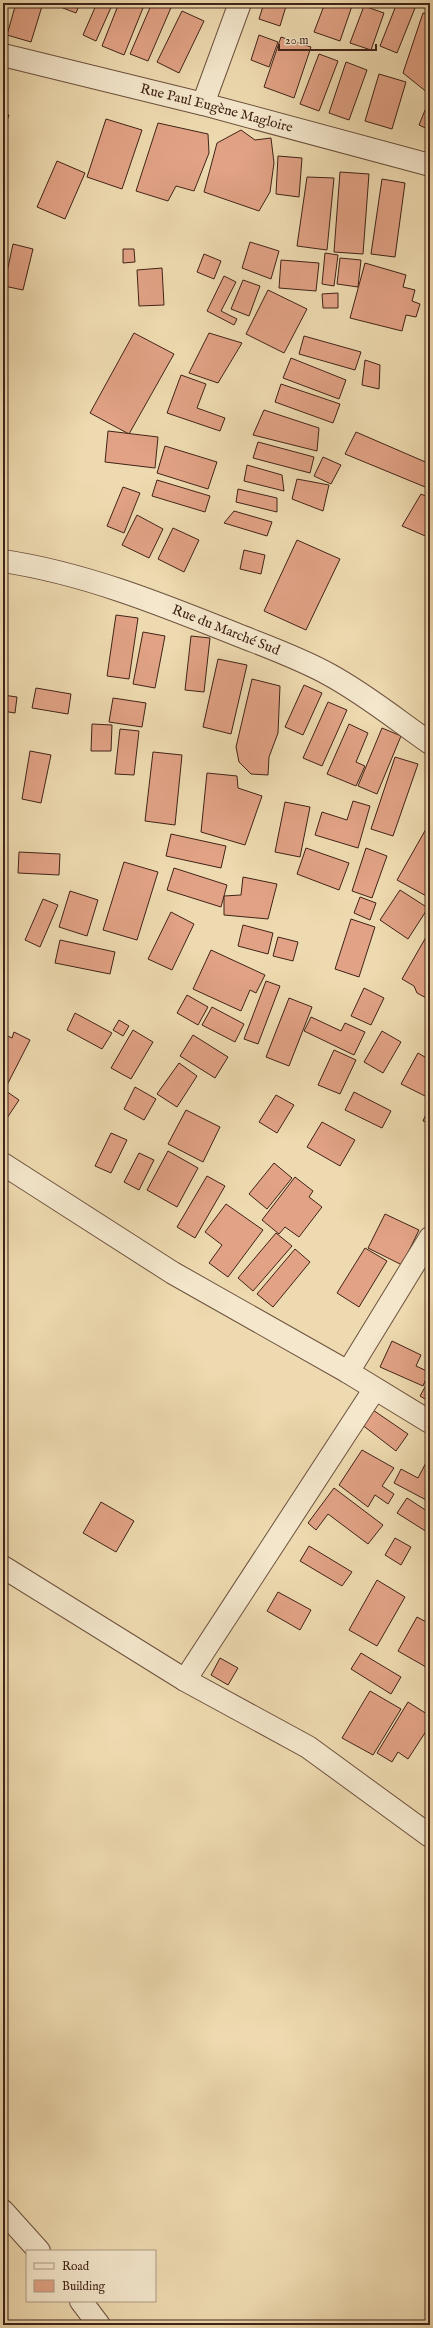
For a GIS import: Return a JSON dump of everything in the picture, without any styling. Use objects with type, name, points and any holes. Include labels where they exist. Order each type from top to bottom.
[{"type":"street","points":[[202,104],[240,3]]},
{"type":"street","name":"Rue Paul Eugène Magloire","points":[[3,55],[202,104],[430,165]]},
{"type":"street","name":"Rue du Marché Sud","points":[[3,560],[33,565],[104,585],[182,613],[265,646],[330,675],[430,742]]},
{"type":"street","points":[[3,1164],[172,1273],[348,1372],[374,1390],[430,1422]]},
{"type":"street","points":[[348,1372],[430,1238]]},
{"type":"street","points":[[185,1680],[374,1390]]},
{"type":"street","points":[[3,1567],[185,1680],[308,1747],[430,1836]]},
{"type":"street","points":[[3,2211],[38,2250]]},
{"type":"street","points":[[82,2302],[99,2325]]},
{"type":"building","points":[[16,3],[43,3],[31,42],[7,35]]},
{"type":"building","points":[[50,3],[80,3],[76,13]]},
{"type":"building","points":[[97,3],[113,3],[96,41],[83,35]]},
{"type":"building","points":[[119,3],[145,3],[124,55],[102,46]]},
{"type":"building","points":[[152,3],[173,3],[148,61],[130,54]]},
{"type":"building","points":[[264,3],[287,3],[280,26],[259,19]]},
{"type":"building","points":[[325,3],[353,3],[340,41],[314,32]]},
{"type":"building","points":[[397,3],[417,3],[397,53],[380,46]]},
{"type":"building","points":[[364,6],[384,13],[371,50],[350,43]]},
{"type":"building","points":[[182,11],[204,21],[179,73],[157,62]]},
{"type":"building","points":[[423,13],[430,15],[430,87],[428,93],[403,73]]},
{"type":"building","points":[[259,35],[278,42],[269,67],[251,60]]},
{"type":"building","points":[[281,37],[311,47],[294,98],[264,87]]},
{"type":"building","points":[[319,54],[338,61],[319,111],[300,104]]},
{"type":"building","points":[[346,62],[367,70],[349,120],[329,113]]},
{"type":"building","points":[[379,74],[406,82],[392,129],[365,121]]},
{"type":"building","points":[[430,98],[430,130],[419,125]]},
{"type":"building","points":[[3,113],[9,115],[3,133]]},
{"type":"building","points":[[106,119],[142,130],[122,189],[87,177]]},
{"type":"building","points":[[158,123],[208,134],[209,153],[194,191],[176,186],[168,201],[136,191]]},
{"type":"building","points":[[241,130],[255,140],[271,138],[274,163],[270,192],[259,211],[204,192],[217,143]]},
{"type":"building","points":[[278,156],[302,158],[299,197],[276,194]]},
{"type":"building","points":[[57,161],[85,173],[65,219],[37,207]]},
{"type":"building","points":[[340,172],[369,174],[363,254],[334,252]]},
{"type":"building","points":[[307,177],[334,178],[327,250],[297,246]]},
{"type":"building","points":[[382,179],[405,183],[395,257],[371,254]]},
{"type":"building","points":[[250,242],[279,251],[271,279],[242,268]]},
{"type":"building","points":[[13,244],[33,249],[23,290],[4,286]]},
{"type":"building","points":[[123,249],[134,249],[135,262],[123,263]]},
{"type":"building","points":[[325,253],[338,255],[334,286],[322,284]]},
{"type":"building","points":[[204,254],[221,261],[214,279],[197,272]]},
{"type":"building","points":[[340,258],[361,260],[358,287],[337,284]]},
{"type":"building","points":[[281,260],[319,263],[316,291],[279,288]]},
{"type":"building","points":[[365,263],[406,275],[403,287],[415,290],[412,301],[420,304],[416,317],[406,315],[402,331],[350,318]]},
{"type":"building","points":[[162,268],[164,305],[139,306],[137,270]]},
{"type":"building","points":[[224,276],[236,282],[221,311],[237,319],[234,325],[207,311]]},
{"type":"building","points":[[243,280],[260,286],[249,316],[231,309]]},
{"type":"building","points":[[268,290],[307,309],[284,353],[246,334]]},
{"type":"building","points":[[338,293],[338,308],[323,308],[322,294]]},
{"type":"building","points":[[134,333],[174,354],[129,434],[90,413]]},
{"type":"building","points":[[209,333],[242,343],[218,383],[189,373]]},
{"type":"building","points":[[304,336],[361,352],[355,370],[299,354]]},
{"type":"building","points":[[291,358],[346,380],[339,399],[283,378]]},
{"type":"building","points":[[365,360],[380,365],[379,389],[362,385]]},
{"type":"building","points":[[181,375],[206,384],[197,408],[225,418],[220,431],[167,413]]},
{"type":"building","points":[[281,384],[340,404],[333,423],[275,402]]},
{"type":"building","points":[[264,410],[319,428],[317,451],[253,435]]},
{"type":"building","points":[[108,431],[158,437],[155,468],[105,462]]},
{"type":"building","points":[[356,432],[430,464],[430,489],[345,454]]},
{"type":"building","points":[[258,442],[314,457],[310,473],[253,458]]},
{"type":"building","points":[[165,446],[217,462],[208,489],[157,473]]},
{"type":"building","points":[[323,457],[341,465],[331,484],[314,476]]},
{"type":"building","points":[[247,465],[282,475],[284,491],[244,481]]},
{"type":"building","points":[[297,479],[329,485],[323,511],[292,499]]},
{"type":"building","points":[[157,480],[210,496],[205,512],[152,496]]},
{"type":"building","points":[[123,487],[140,493],[124,533],[107,526]]},
{"type":"building","points":[[238,489],[277,498],[277,512],[236,502]]},
{"type":"building","points":[[421,494],[430,498],[430,538],[402,526]]},
{"type":"building","points":[[234,511],[272,522],[267,536],[224,523]]},
{"type":"building","points":[[137,515],[163,529],[149,558],[122,545]]},
{"type":"building","points":[[173,528],[199,540],[184,572],[158,559]]},
{"type":"building","points":[[297,540],[340,559],[306,630],[264,611]]},
{"type":"building","points":[[244,550],[265,555],[261,574],[240,569]]},
{"type":"building","points":[[116,615],[138,618],[129,679],[107,676]]},
{"type":"building","points":[[143,632],[165,636],[155,688],[133,684]]},
{"type":"building","points":[[191,636],[210,638],[204,692],[185,690]]},
{"type":"building","points":[[218,659],[247,665],[231,734],[203,727]]},
{"type":"building","points":[[252,679],[280,686],[278,733],[269,757],[268,775],[251,774],[239,762],[236,747]]},
{"type":"building","points":[[304,685],[322,693],[303,735],[285,727]]},
{"type":"building","points":[[36,688],[71,694],[68,714],[32,708]]},
{"type":"building","points":[[3,695],[17,697],[15,713],[3,711]]},
{"type":"building","points":[[113,698],[146,703],[142,727],[109,722]]},
{"type":"building","points":[[328,702],[347,710],[322,766],[303,758]]},
{"type":"building","points":[[92,724],[112,725],[111,751],[91,751]]},
{"type":"building","points":[[349,724],[368,733],[356,762],[365,766],[356,786],[327,774]]},
{"type":"building","points":[[382,728],[401,736],[377,794],[358,786]]},
{"type":"building","points":[[120,729],[139,731],[134,775],[115,774]]},
{"type":"building","points":[[30,751],[51,755],[41,803],[22,799]]},
{"type":"building","points":[[153,752],[182,755],[175,825],[145,821]]},
{"type":"building","points":[[395,757],[418,764],[393,836],[371,829]]},
{"type":"building","points":[[207,773],[237,776],[238,788],[262,796],[245,845],[201,832]]},
{"type":"building","points":[[353,801],[370,806],[358,848],[315,835],[322,812],[347,820]]},
{"type":"building","points":[[285,802],[310,807],[300,857],[275,852]]},
{"type":"building","points":[[430,822],[430,898],[397,880]]},
{"type":"building","points":[[171,834],[226,846],[221,868],[166,856]]},
{"type":"building","points":[[306,848],[349,863],[339,890],[297,874]]},
{"type":"building","points":[[366,848],[387,856],[372,898],[352,891]]},
{"type":"building","points":[[19,852],[60,854],[59,875],[18,873]]},
{"type":"building","points":[[124,862],[158,872],[137,940],[103,930]]},
{"type":"building","points":[[174,868],[227,885],[221,907],[167,890]]},
{"type":"building","points":[[243,877],[277,884],[268,919],[224,915],[224,896],[241,895]]},
{"type":"building","points":[[400,890],[428,908],[408,939],[380,920]]},
{"type":"building","points":[[70,891],[98,900],[87,936],[59,927]]},
{"type":"building","points":[[360,897],[376,903],[370,920],[354,913]]},
{"type":"building","points":[[43,899],[58,905],[40,947],[25,940]]},
{"type":"building","points":[[171,912],[194,924],[172,970],[148,959]]},
{"type":"building","points":[[351,919],[375,927],[359,977],[335,969]]},
{"type":"building","points":[[243,925],[273,933],[268,954],[238,946]]},
{"type":"building","points":[[278,937],[298,942],[293,961],[273,956]]},
{"type":"building","points":[[426,937],[430,939],[428,972],[430,973],[430,1000],[417,993],[414,986],[402,979]]},
{"type":"building","points":[[60,940],[115,952],[110,974],[55,963]]},
{"type":"building","points":[[211,950],[265,975],[256,993],[250,990],[241,1011],[193,989]]},
{"type":"building","points":[[266,981],[280,986],[258,1044],[244,1039]]},
{"type":"building","points":[[364,988],[384,998],[371,1025],[351,1016]]},
{"type":"building","points":[[187,995],[208,1007],[198,1025],[177,1013]]},
{"type":"building","points":[[289,998],[312,1007],[289,1066],[266,1057]]},
{"type":"building","points":[[212,1007],[244,1024],[235,1042],[202,1025]]},
{"type":"building","points":[[75,1013],[112,1033],[102,1049],[67,1030]]},
{"type":"building","points":[[311,1017],[341,1031],[345,1023],[365,1032],[354,1055],[304,1031]]},
{"type":"building","points":[[119,1020],[129,1026],[123,1036],[113,1030]]},
{"type":"building","points":[[133,1030],[153,1042],[131,1079],[111,1068]]},
{"type":"building","points":[[382,1031],[401,1042],[383,1073],[364,1062]]},
{"type":"building","points":[[14,1032],[30,1040],[6,1087],[3,1085],[3,1034],[12,1038]]},
{"type":"building","points":[[193,1035],[228,1057],[215,1078],[180,1056]]},
{"type":"building","points":[[334,1050],[356,1060],[340,1094],[318,1085]]},
{"type":"building","points":[[418,1053],[430,1060],[430,1092],[427,1097],[401,1084]]},
{"type":"building","points":[[179,1063],[197,1076],[177,1107],[157,1094]]},
{"type":"building","points":[[135,1087],[156,1099],[144,1120],[124,1109]]},
{"type":"building","points":[[3,1089],[19,1100],[3,1124]]},
{"type":"building","points":[[354,1092],[391,1111],[382,1128],[345,1110]]},
{"type":"building","points":[[276,1095],[294,1105],[277,1133],[259,1122]]},
{"type":"building","points":[[430,1105],[430,1124],[423,1121]]},
{"type":"building","points":[[186,1110],[220,1127],[203,1162],[168,1144]]},
{"type":"building","points":[[322,1122],[355,1140],[340,1166],[307,1147]]},
{"type":"building","points":[[111,1133],[127,1140],[111,1173],[95,1166]]},
{"type":"building","points":[[168,1151],[198,1168],[177,1207],[147,1190]]},
{"type":"building","points":[[139,1153],[154,1160],[139,1190],[124,1182]]},
{"type":"building","points":[[274,1163],[292,1178],[267,1209],[249,1194]]},
{"type":"building","points":[[207,1176],[225,1186],[195,1238],[177,1227]]},
{"type":"building","points":[[295,1177],[313,1191],[309,1197],[322,1207],[299,1237],[285,1227],[279,1234],[262,1220]]},
{"type":"building","points":[[226,1204],[263,1230],[228,1277],[209,1263],[222,1245],[205,1232]]},
{"type":"building","points":[[385,1214],[419,1230],[402,1265],[368,1248]]},
{"type":"building","points":[[276,1233],[292,1246],[253,1291],[238,1278]]},
{"type":"building","points":[[365,1248],[387,1261],[359,1307],[337,1293]]},
{"type":"building","points":[[295,1249],[310,1262],[273,1307],[257,1294]]},
{"type":"building","points":[[392,1341],[421,1355],[416,1366],[429,1372],[423,1386],[380,1367]]},
{"type":"building","points":[[429,1380],[430,1381],[430,1402],[420,1396]]},
{"type":"building","points":[[373,1410],[408,1434],[396,1451],[361,1424]]},
{"type":"building","points":[[362,1450],[394,1468],[382,1486],[394,1494],[388,1504],[375,1495],[368,1507],[339,1485]]},
{"type":"building","points":[[430,1455],[430,1502],[394,1483],[401,1469],[418,1478]]},
{"type":"building","points":[[334,1488],[383,1525],[368,1544],[328,1514],[316,1530],[308,1523]]},
{"type":"building","points":[[407,1498],[430,1513],[430,1527],[427,1532],[397,1513]]},
{"type":"building","points":[[101,1502],[134,1521],[116,1552],[83,1533]]},
{"type":"building","points":[[395,1538],[411,1547],[401,1565],[385,1555]]},
{"type":"building","points":[[309,1546],[352,1572],[342,1586],[300,1561]]},
{"type":"building","points":[[377,1580],[405,1597],[377,1646],[349,1630]]},
{"type":"building","points":[[278,1592],[311,1610],[300,1630],[267,1611]]},
{"type":"building","points":[[417,1617],[430,1624],[430,1660],[426,1667],[398,1651]]},
{"type":"building","points":[[361,1653],[401,1677],[391,1694],[351,1669]]},
{"type":"building","points":[[220,1658],[238,1668],[228,1685],[211,1675]]},
{"type":"building","points":[[370,1691],[401,1709],[373,1755],[342,1738]]},
{"type":"building","points":[[408,1702],[430,1716],[430,1725],[408,1759],[398,1752],[392,1762],[377,1753]]}]
